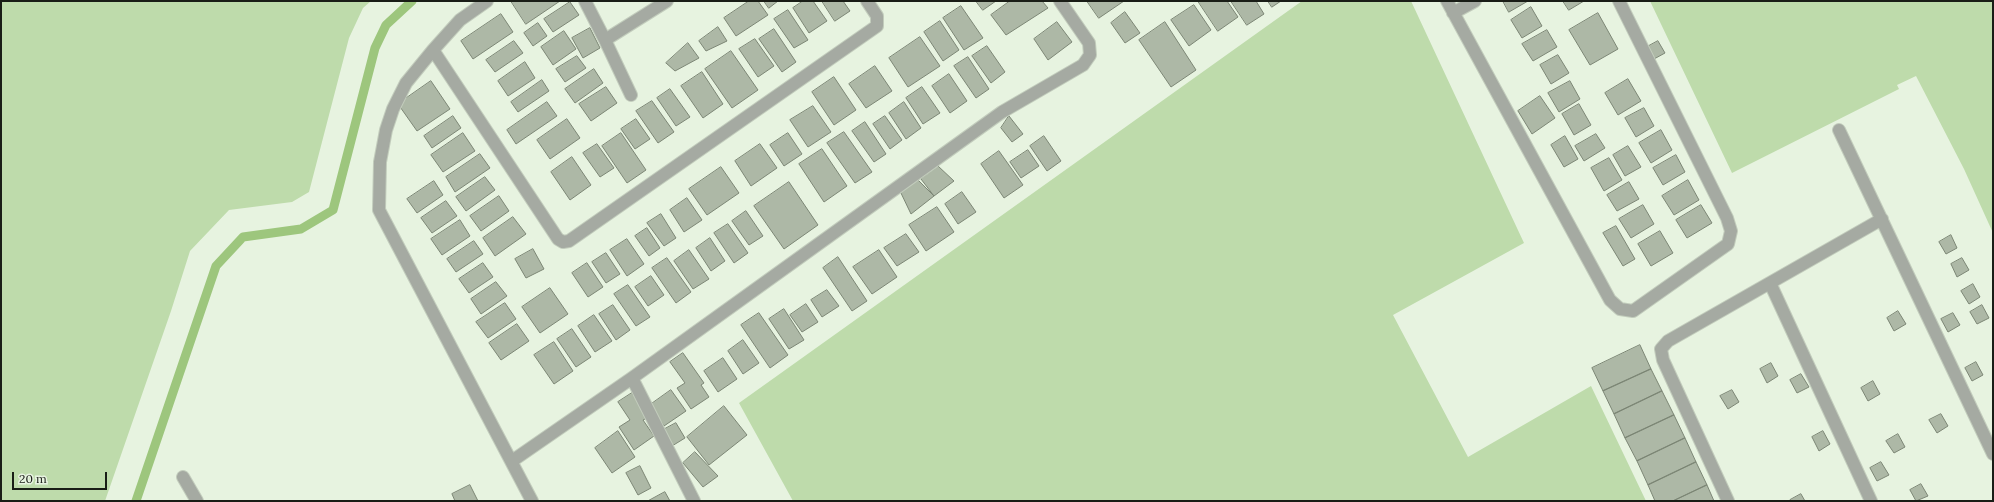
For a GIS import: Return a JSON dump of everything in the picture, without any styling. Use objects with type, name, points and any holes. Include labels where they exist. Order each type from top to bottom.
[{"type":"street","points":[[487,1],[460,20],[406,83],[393,109],[386,130],[380,162],[379,210],[532,501]]},
{"type":"street","points":[[585,1],[632,95]]},
{"type":"street","points":[[605,40],[666,1]]},
{"type":"street","points":[[433,50],[558,238],[563,242],[569,241],[877,26],[877,16],[867,1]]},
{"type":"street","points":[[512,461],[632,378],[1002,112],[1083,65],[1090,55],[1089,43],[1060,1]]},
{"type":"street","points":[[1447,1],[1610,300],[1620,309],[1633,311],[1728,244],[1731,231],[1727,218],[1619,1]]},
{"type":"street","points":[[1454,13],[1475,1]]},
{"type":"street","points":[[1839,130],[1993,454]]},
{"type":"street","points":[[1728,501],[1663,360],[1661,349],[1668,341],[1882,219]]},
{"type":"street","points":[[1770,282],[1871,501]]},
{"type":"street","points":[[632,378],[694,501]]},
{"type":"street","points":[[184,477],[197,501]]},
{"type":"green space","points":[[1,1],[371,1],[363,8],[349,38],[309,192],[292,202],[229,210],[190,251],[171,311],[105,501],[1,501]]},
{"type":"green space","points":[[1302,1],[1411,1],[1524,243],[1393,315],[1468,457],[1591,386],[1646,501],[793,501],[739,403]]},
{"type":"green space","points":[[1650,1],[1993,1],[1993,233],[1964,169],[1916,76],[1897,85],[1899,89],[1732,173]]},
{"type":"building","points":[[511,1],[560,1],[526,24]]},
{"type":"building","points":[[749,1],[758,1],[768,15],[736,36],[724,18]]},
{"type":"building","points":[[764,1],[778,1],[769,8]]},
{"type":"building","points":[[803,1],[813,1],[827,21],[809,33],[793,8]]},
{"type":"building","points":[[822,1],[843,1],[850,11],[835,21]]},
{"type":"building","points":[[976,1],[996,1],[983,10]]},
{"type":"building","points":[[1010,1],[1042,1],[1048,8],[1006,35],[991,15]]},
{"type":"building","points":[[1087,1],[1124,1],[1099,18]]},
{"type":"building","points":[[1198,1],[1227,1],[1238,17],[1218,31]]},
{"type":"building","points":[[1231,1],[1256,1],[1264,14],[1247,25]]},
{"type":"building","points":[[1268,1],[1281,1],[1272,7]]},
{"type":"building","points":[[1503,1],[1528,1],[1509,12]]},
{"type":"building","points":[[1563,1],[1584,1],[1569,10]]},
{"type":"building","points":[[570,2],[579,15],[553,32],[544,19]]},
{"type":"building","points":[[1194,5],[1211,30],[1189,46],[1171,20]]},
{"type":"building","points":[[961,6],[983,38],[964,50],[943,18]]},
{"type":"building","points":[[1531,7],[1542,26],[1522,38],[1511,20]]},
{"type":"building","points":[[788,10],[808,40],[794,48],[774,19]]},
{"type":"building","points":[[1125,12],[1140,33],[1125,43],[1111,23]]},
{"type":"building","points":[[1598,13],[1618,49],[1590,65],[1569,30]]},
{"type":"building","points":[[501,14],[513,32],[473,59],[461,41]]},
{"type":"building","points":[[940,21],[959,50],[943,61],[924,32]]},
{"type":"building","points":[[1057,22],[1072,42],[1048,60],[1034,39]]},
{"type":"building","points":[[1165,22],[1196,70],[1171,87],[1139,40]]},
{"type":"building","points":[[538,23],[547,36],[533,46],[524,33]]},
{"type":"building","points":[[718,27],[727,41],[706,51],[699,41]]},
{"type":"building","points":[[590,28],[600,48],[583,58],[572,38]]},
{"type":"building","points":[[774,29],[796,62],[782,72],[759,39]]},
{"type":"building","points":[[1547,30],[1557,47],[1533,61],[1522,44]]},
{"type":"building","points":[[564,31],[576,49],[553,65],[541,47]]},
{"type":"building","points":[[920,37],[940,66],[908,87],[889,58]]},
{"type":"building","points":[[755,39],[774,66],[758,77],[739,49]]},
{"type":"building","points":[[514,41],[523,53],[495,72],[486,60]]},
{"type":"building","points":[[1658,41],[1665,53],[1654,59],[1647,47]]},
{"type":"building","points":[[688,43],[699,58],[675,71],[666,63]]},
{"type":"building","points":[[987,46],[1005,72],[991,83],[972,56]]},
{"type":"building","points":[[731,51],[758,90],[732,108],[705,69]]},
{"type":"building","points":[[1558,55],[1569,73],[1551,84],[1540,65]]},
{"type":"building","points":[[577,56],[586,68],[565,82],[556,69]]},
{"type":"building","points":[[968,57],[989,89],[976,98],[954,66]]},
{"type":"building","points":[[525,62],[535,78],[508,96],[498,81]]},
{"type":"building","points":[[875,66],[892,91],[866,108],[849,84]]},
{"type":"building","points":[[594,69],[603,83],[575,103],[565,89]]},
{"type":"building","points":[[702,72],[723,104],[703,118],[681,86]]},
{"type":"building","points":[[949,74],[967,101],[950,113],[932,86]]},
{"type":"building","points":[[834,77],[856,110],[834,125],[812,92]]},
{"type":"building","points":[[1628,79],[1641,101],[1618,115],[1605,93]]},
{"type":"building","points":[[542,80],[549,91],[518,112],[511,102]]},
{"type":"building","points":[[431,81],[450,109],[417,131],[398,104]]},
{"type":"building","points":[[1570,81],[1580,99],[1559,112],[1548,93]]},
{"type":"building","points":[[606,87],[617,103],[591,121],[579,104]]},
{"type":"building","points":[[922,87],[940,113],[923,124],[906,98]]},
{"type":"building","points":[[670,89],[690,117],[676,126],[657,98]]},
{"type":"building","points":[[1540,96],[1555,118],[1532,134],[1518,111]]},
{"type":"building","points":[[652,101],[674,132],[658,143],[636,111]]},
{"type":"building","points":[[547,102],[557,116],[516,144],[507,130]]},
{"type":"building","points":[[904,102],[921,128],[906,139],[889,113]]},
{"type":"building","points":[[1579,104],[1591,125],[1574,135],[1562,114]]},
{"type":"building","points":[[813,106],[831,132],[808,147],[790,120]]},
{"type":"building","points":[[1644,108],[1654,126],[1636,137],[1625,118]]},
{"type":"building","points":[[453,116],[461,128],[432,148],[424,136]]},
{"type":"building","points":[[885,116],[902,140],[890,149],[873,124]]},
{"type":"building","points":[[1009,116],[1023,134],[1012,142],[1001,128]]},
{"type":"building","points":[[567,119],[580,138],[550,159],[537,140]]},
{"type":"building","points":[[636,119],[650,139],[635,149],[621,129]]},
{"type":"building","points":[[865,122],[886,154],[874,162],[852,131]]},
{"type":"building","points":[[1661,130],[1672,150],[1651,163],[1639,143]]},
{"type":"building","points":[[844,132],[872,172],[855,183],[827,143]]},
{"type":"building","points":[[463,133],[475,151],[443,172],[431,155]]},
{"type":"building","points":[[621,133],[646,170],[627,183],[602,146]]},
{"type":"building","points":[[788,133],[802,154],[784,166],[770,145]]},
{"type":"building","points":[[1596,134],[1605,148],[1584,161],[1575,146]]},
{"type":"building","points":[[1044,136],[1061,161],[1047,171],[1030,146]]},
{"type":"building","points":[[1565,136],[1578,159],[1564,167],[1551,145]]},
{"type":"building","points":[[597,144],[614,168],[600,177],[583,153]]},
{"type":"building","points":[[760,144],[777,168],[751,186],[735,161]]},
{"type":"building","points":[[1628,146],[1641,167],[1625,176],[1613,155]]},
{"type":"building","points":[[822,149],[847,186],[824,202],[799,164]]},
{"type":"building","points":[[1028,150],[1039,166],[1021,178],[1010,162]]},
{"type":"building","points":[[999,151],[1023,185],[1004,198],[981,164]]},
{"type":"building","points":[[480,154],[490,168],[455,192],[446,177]]},
{"type":"building","points":[[1676,155],[1685,172],[1663,185],[1653,168]]},
{"type":"building","points":[[572,157],[591,185],[570,200],[551,172]]},
{"type":"building","points":[[1609,158],[1622,180],[1604,191],[1591,168]]},
{"type":"building","points":[[938,166],[954,181],[934,196],[921,179]]},
{"type":"building","points":[[721,167],[739,193],[707,215],[689,189]]},
{"type":"building","points":[[485,177],[495,190],[466,211],[456,197]]},
{"type":"building","points":[[918,180],[934,196],[911,214],[900,191]]},
{"type":"building","points":[[1688,180],[1699,200],[1674,215],[1662,196]]},
{"type":"building","points":[[434,181],[443,195],[417,213],[407,199]]},
{"type":"building","points":[[789,182],[818,225],[784,249],[754,206]]},
{"type":"building","points":[[1629,182],[1639,199],[1617,211],[1607,195]]},
{"type":"building","points":[[962,192],[976,212],[958,224],[945,204]]},
{"type":"building","points":[[499,196],[509,211],[481,231],[470,216]]},
{"type":"building","points":[[687,198],[702,220],[684,232],[670,210]]},
{"type":"building","points":[[446,201],[457,216],[432,233],[421,218]]},
{"type":"building","points":[[1643,205],[1654,224],[1631,238],[1619,219]]},
{"type":"building","points":[[1701,205],[1712,223],[1687,238],[1676,220]]},
{"type":"building","points":[[937,207],[954,232],[926,251],[909,225]]},
{"type":"building","points":[[746,211],[763,236],[749,245],[732,221]]},
{"type":"building","points":[[661,214],[676,238],[664,246],[647,223]]},
{"type":"building","points":[[513,217],[526,234],[495,256],[483,238]]},
{"type":"building","points":[[460,220],[470,236],[442,255],[431,239]]},
{"type":"building","points":[[728,224],[748,253],[734,263],[714,233]]},
{"type":"building","points":[[1616,226],[1635,259],[1623,266],[1603,233]]},
{"type":"building","points":[[647,228],[660,248],[649,256],[635,236]]},
{"type":"building","points":[[1660,231],[1673,253],[1651,266],[1638,244]]},
{"type":"building","points":[[906,234],[919,252],[897,266],[884,248]]},
{"type":"building","points":[[1951,235],[1957,248],[1946,254],[1939,242]]},
{"type":"building","points":[[710,238],[725,261],[711,271],[696,248]]},
{"type":"building","points":[[627,239],[644,264],[627,276],[610,250]]},
{"type":"building","points":[[474,241],[483,254],[456,272],[447,259]]},
{"type":"building","points":[[533,249],[544,269],[526,278],[515,259]]},
{"type":"building","points":[[689,250],[709,279],[693,289],[674,261]]},
{"type":"building","points":[[879,250],[897,277],[872,294],[853,267]]},
{"type":"building","points":[[606,253],[620,274],[606,283],[592,262]]},
{"type":"building","points":[[838,257],[867,301],[852,311],[823,268]]},
{"type":"building","points":[[667,258],[691,292],[676,303],[652,268]]},
{"type":"building","points":[[1962,258],[1969,270],[1957,277],[1951,264]]},
{"type":"building","points":[[483,263],[493,277],[469,293],[459,279]]},
{"type":"building","points":[[587,263],[603,287],[588,297],[572,273]]},
{"type":"building","points":[[651,276],[664,295],[648,306],[635,287]]},
{"type":"building","points":[[496,282],[507,296],[481,314],[471,299]]},
{"type":"building","points":[[1973,284],[1980,297],[1969,304],[1961,291]]},
{"type":"building","points":[[628,285],[650,317],[636,326],[614,294]]},
{"type":"building","points":[[550,288],[568,314],[540,333],[522,307]]},
{"type":"building","points":[[827,290],[839,306],[822,317],[811,300]]},
{"type":"building","points":[[505,303],[516,319],[488,338],[476,322]]},
{"type":"building","points":[[806,304],[818,322],[802,332],[790,315]]},
{"type":"building","points":[[613,305],[630,330],[616,340],[599,314]]},
{"type":"building","points":[[1982,305],[1989,318],[1977,324],[1970,312]]},
{"type":"building","points":[[784,309],[804,340],[789,349],[769,319]]},
{"type":"building","points":[[1898,311],[1906,324],[1894,331],[1887,318]]},
{"type":"building","points":[[759,313],[788,355],[770,368],[741,325]]},
{"type":"building","points":[[1953,313],[1960,325],[1948,332],[1941,319]]},
{"type":"building","points":[[594,315],[612,341],[595,352],[578,326]]},
{"type":"building","points":[[517,324],[529,341],[501,360],[489,343]]},
{"type":"building","points":[[572,329],[591,357],[576,367],[557,339]]},
{"type":"building","points":[[743,340],[759,363],[743,374],[728,351]]},
{"type":"building","points":[[554,342],[573,371],[554,384],[534,355]]},
{"type":"building","points":[[1640,345],[1651,369],[1603,391],[1592,368]]},
{"type":"building","points":[[683,353],[704,383],[701,385],[709,397],[691,409],[677,388],[685,383],[670,362]]},
{"type":"building","points":[[723,358],[737,379],[718,392],[704,371]]},
{"type":"building","points":[[1976,362],[1983,375],[1972,381],[1965,368]]},
{"type":"building","points":[[1771,363],[1778,376],[1767,383],[1760,369]]},
{"type":"building","points":[[1651,369],[1662,391],[1614,414],[1603,391]]},
{"type":"building","points":[[1801,374],[1809,387],[1797,393],[1790,380]]},
{"type":"building","points":[[1873,381],[1880,394],[1868,401],[1861,388]]},
{"type":"building","points":[[671,390],[686,411],[664,426],[650,405]]},
{"type":"building","points":[[1732,390],[1739,402],[1728,409],[1720,396]]},
{"type":"building","points":[[1662,391],[1674,415],[1625,438],[1614,414]]},
{"type":"building","points":[[632,393],[649,417],[643,420],[654,436],[634,450],[619,427],[630,420],[618,402]]},
{"type":"building","points":[[724,406],[747,435],[709,465],[687,437]]},
{"type":"building","points":[[1941,414],[1948,426],[1937,433],[1929,420]]},
{"type":"building","points":[[1674,415],[1685,438],[1637,461],[1625,438]]},
{"type":"building","points":[[676,423],[685,438],[672,446],[663,430]]},
{"type":"building","points":[[618,431],[635,457],[612,473],[595,448]]},
{"type":"building","points":[[1823,431],[1830,444],[1819,451],[1812,437]]},
{"type":"building","points":[[1898,434],[1905,447],[1894,453],[1886,441]]},
{"type":"building","points":[[1685,438],[1696,462],[1648,485],[1637,461]]},
{"type":"building","points":[[695,452],[718,476],[703,487],[683,463]]},
{"type":"building","points":[[1696,462],[1707,485],[1673,501],[1655,501],[1648,485]]},
{"type":"building","points":[[1881,462],[1889,475],[1877,481],[1870,468]]},
{"type":"building","points":[[640,466],[651,488],[638,495],[626,473]]},
{"type":"building","points":[[1921,484],[1928,496],[1916,501],[1910,490]]},
{"type":"building","points":[[470,485],[478,501],[455,501],[452,494]]},
{"type":"building","points":[[1707,485],[1714,501],[1673,501]]},
{"type":"building","points":[[665,492],[670,501],[648,501]]},
{"type":"building","points":[[1801,494],[1805,501],[1790,501],[1790,500]]},
{"type":"waterway","points":[[136,501],[216,266],[243,237],[301,229],[333,210],[375,48],[386,25],[412,1]]}]
